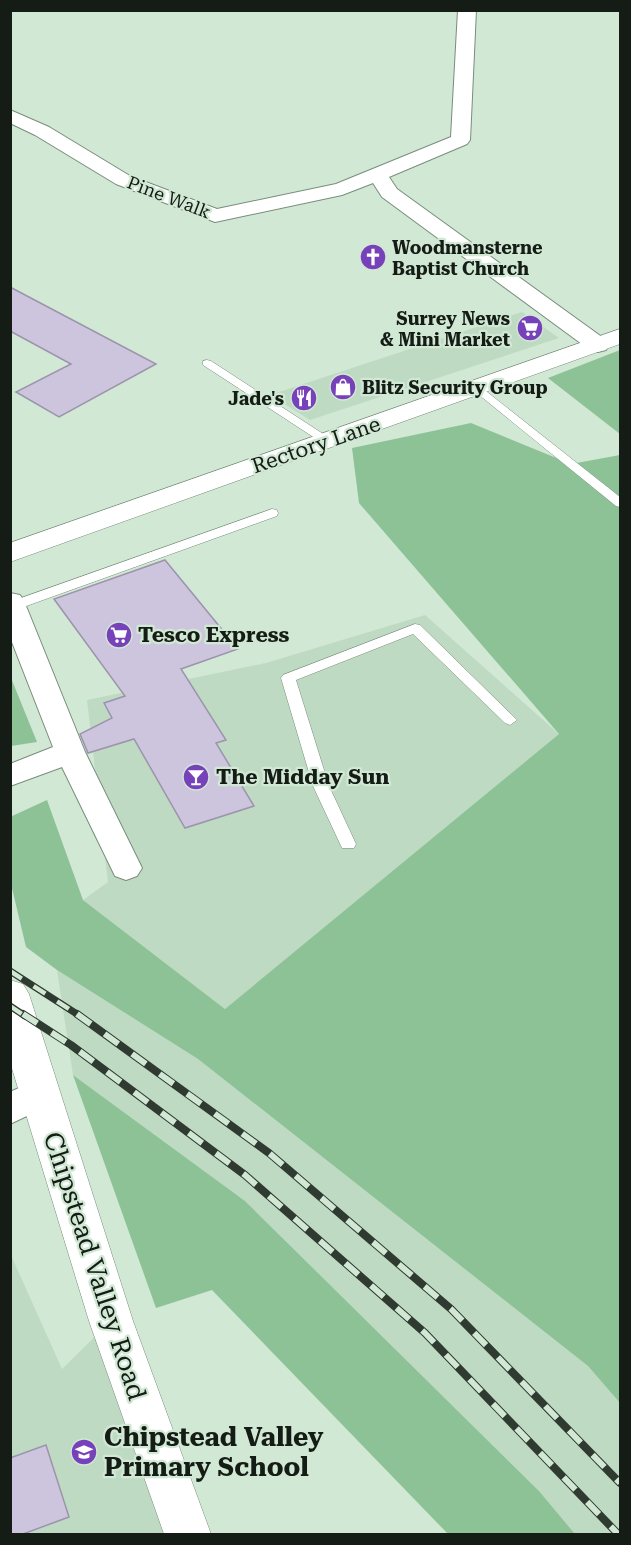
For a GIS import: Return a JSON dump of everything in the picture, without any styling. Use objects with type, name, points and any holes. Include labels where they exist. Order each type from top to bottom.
[{"type":"main road","name":"Rectory Lane","points":[[10,553],[609,340]]},
{"type":"main road","name":"Chipstead Valley Road","points":[[10,994],[25,1101],[111,1321],[188,1534]]},
{"type":"street","name":"Pine Walk","points":[[10,116],[42,131],[123,180],[215,216],[342,189],[460,140],[467,10]]},
{"type":"street","points":[[377,174],[389,193],[609,340]]},
{"type":"street","name":"Pine Walk","points":[[342,189],[389,193]]},
{"type":"street","points":[[11,604],[70,752],[126,868]]},
{"type":"street","points":[[10,776],[70,752]]},
{"type":"lane","points":[[207,363],[328,441]]},
{"type":"lane","points":[[477,388],[621,503]]},
{"type":"lane","points":[[11,604],[272,513]]},
{"type":"lane","points":[[348,844],[321,786],[288,678],[415,628],[510,720]]},
{"type":"shaded area","points":[[522,312],[559,338],[310,420],[270,395]]},
{"type":"shaded area","points":[[425,615],[559,734],[225,1009],[83,900],[108,882],[87,700],[266,663]]},
{"type":"shaded area","points":[[57,970],[198,1059],[588,1366],[620,1403],[620,1534],[575,1534],[539,1491],[245,1201],[73,1075]]},
{"type":"shaded area","name":"Chipstead Valley Primary School","points":[[10,1253],[62,1369],[111,1321],[188,1534],[11,1534]]},
{"type":"green space","points":[[620,350],[620,434],[548,378]]},
{"type":"green space","points":[[471,423],[571,464],[620,455],[620,1403],[588,1366],[198,1059],[57,970],[26,947],[11,884],[10,817],[47,800],[83,900],[225,1009],[559,734],[359,503],[352,448]]},
{"type":"green space","points":[[11,678],[37,742],[11,746]]},
{"type":"green space","points":[[73,1075],[245,1201],[539,1491],[575,1534],[448,1534],[212,1290],[156,1308]]},
{"type":"building","points":[[10,287],[156,364],[59,417],[16,392],[71,364],[10,331]]},
{"type":"building","points":[[165,560],[238,649],[181,669],[226,740],[216,743],[254,806],[185,828],[134,739],[88,753],[80,734],[112,718],[104,703],[125,696],[54,599]]},
{"type":"building","points":[[46,1445],[69,1517],[23,1534],[10,1534],[10,1458]]},
{"type":"railway","points":[[10,971],[78,1015]]},
{"type":"railway","points":[[10,1006],[25,1016]]},
{"type":"railway","points":[[23,1014],[71,1045],[245,1175],[425,1333],[618,1534]]},
{"type":"railway","points":[[78,1015],[269,1153],[451,1309],[620,1483]]},
{"type":"place","name":"Woodmansterne Baptist Church","points":[[373,257]]},
{"type":"place","name":"Surrey News & Mini Market","points":[[530,328]]},
{"type":"place","name":"Blitz Security Group","points":[[343,387]]},
{"type":"place","name":"Jade's","points":[[304,398]]},
{"type":"place","name":"Tesco Express","points":[[119,635]]},
{"type":"place","name":"The Midday Sun","points":[[196,777]]},
{"type":"place","name":"Chipstead Valley Primary School","points":[[84,1452]]}]
